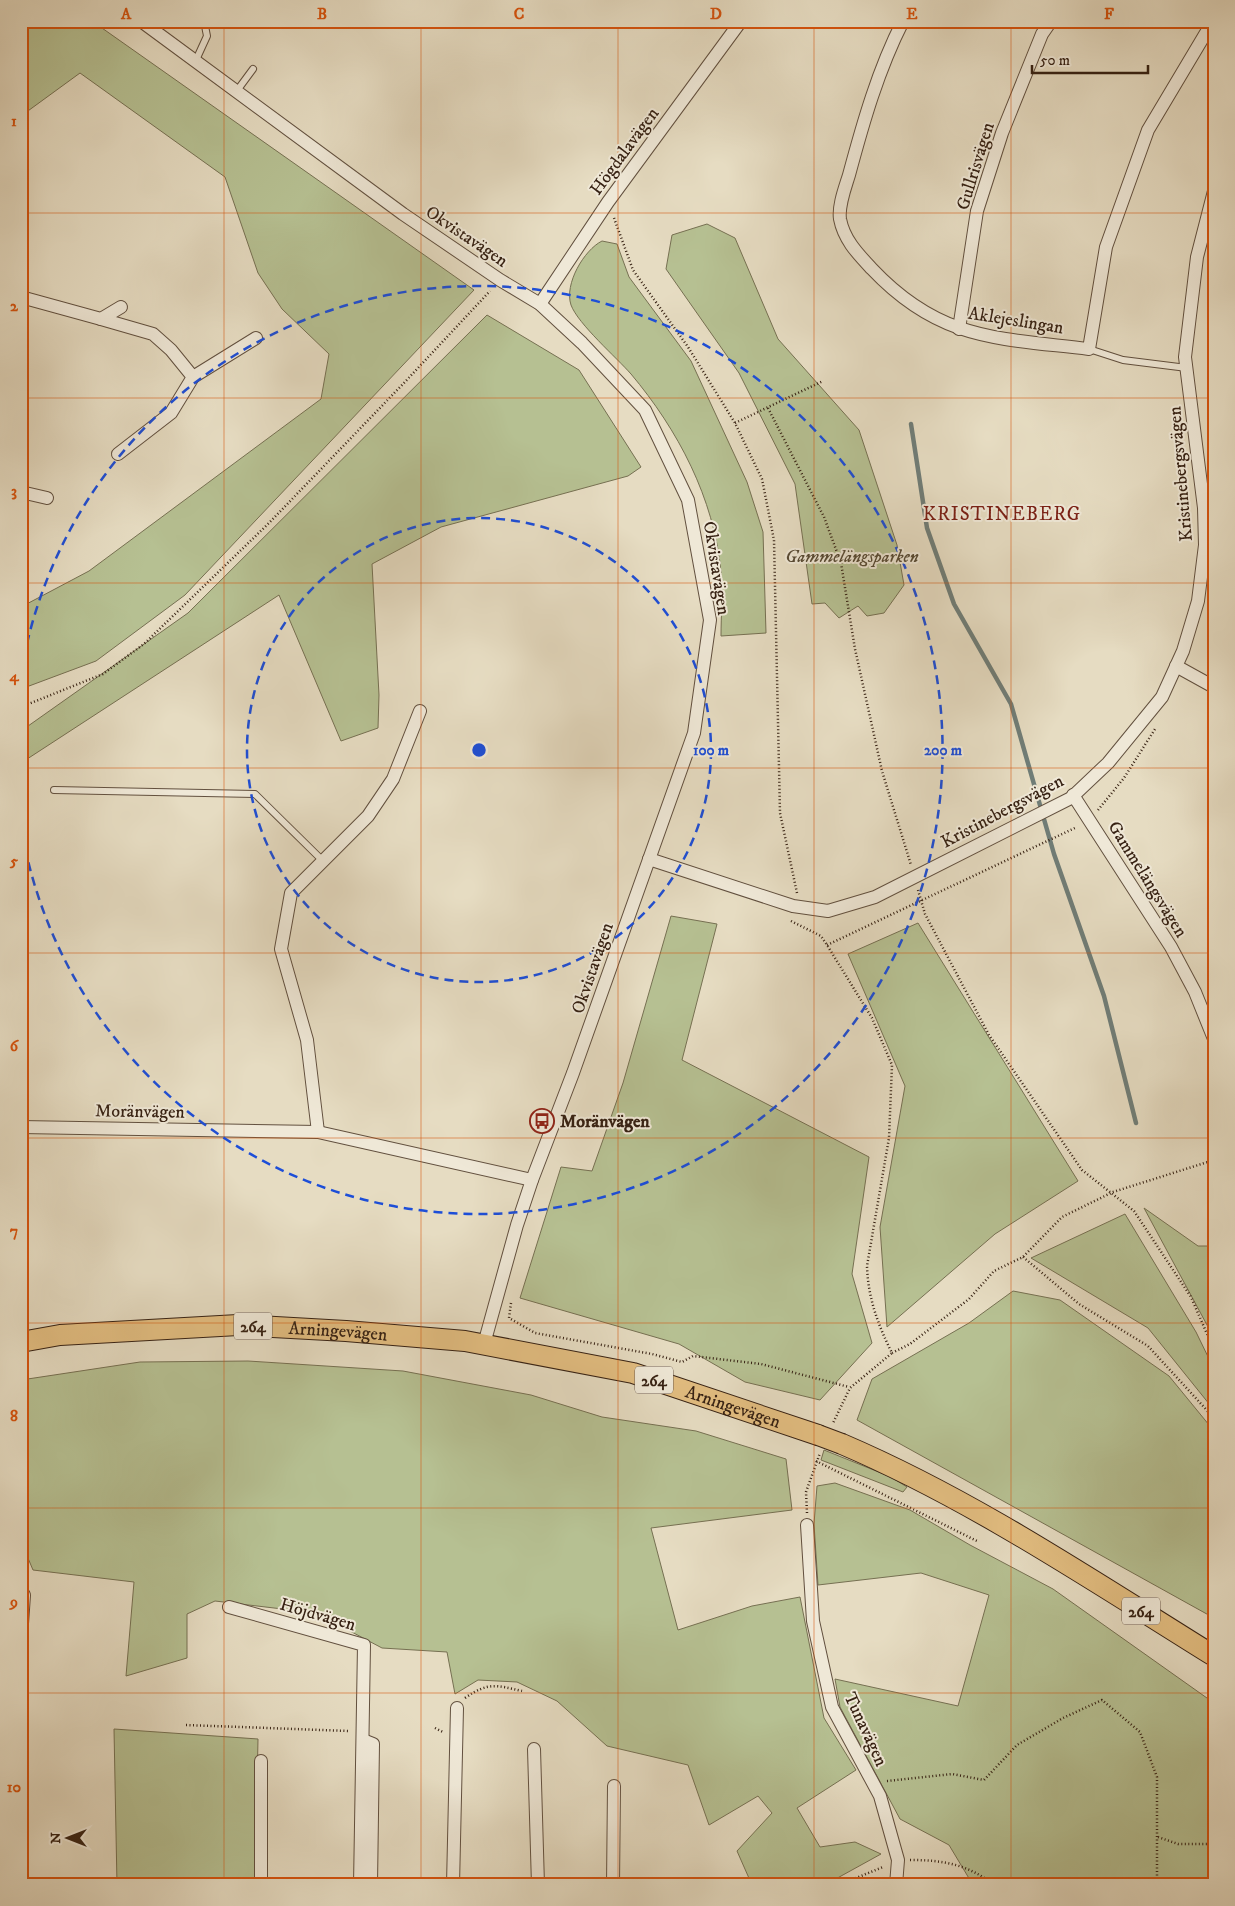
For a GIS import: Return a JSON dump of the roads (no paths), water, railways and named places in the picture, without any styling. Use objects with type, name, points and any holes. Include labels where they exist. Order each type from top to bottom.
[{"type":"main road","name":"Arningevägen","points":[[21,1342],[60,1335],[238,1325],[356,1332],[484,1344],[633,1373],[828,1438],[887,1464],[1069,1565],[1214,1656]]},
{"type":"street","name":"Okvistavägen","points":[[141,21],[196,60],[236,93],[403,214],[500,280],[540,304],[582,343],[645,410],[688,500],[710,620],[694,733],[573,1074],[532,1180],[517,1225],[484,1344]]},
{"type":"street","name":"Högdalavägen","points":[[540,304],[608,202],[740,21]]},
{"type":"street","name":"Aklejeslingan","points":[[903,21],[864,118],[840,217],[844,236],[857,254],[885,283],[906,300],[938,320],[959,329],[988,337],[1090,349]]},
{"type":"street","name":"Gullrisvägen","points":[[959,329],[977,211],[1002,133],[1042,34],[1051,21]]},
{"type":"street","points":[[1090,349],[1106,247],[1148,130],[1213,21]]},
{"type":"street","name":"Kristinebergsvägen","points":[[649,859],[793,906],[811,910],[840,909],[875,897],[1073,795],[1108,762],[1162,697],[1183,651],[1198,602],[1205,545],[1204,508],[1185,357],[1196,266],[1214,192]]},
{"type":"street","points":[[21,297],[153,334],[172,350],[193,377]]},
{"type":"street","points":[[101,318],[121,307]]},
{"type":"street","points":[[118,454],[171,413],[193,377],[256,338]]},
{"type":"street","points":[[21,492],[47,498]]},
{"type":"street","points":[[1176,666],[1214,687]]},
{"type":"street","points":[[318,1132],[307,1040],[281,949],[292,893],[368,816],[393,779],[420,710]]},
{"type":"street","name":"Gammelängsvägen","points":[[1073,795],[1171,947],[1195,992],[1214,1039]]},
{"type":"street","name":"Moränvägen","points":[[21,1127],[318,1132],[532,1180]]},
{"type":"street","name":"Tunavägen","points":[[807,1525],[813,1621],[832,1707],[880,1796],[898,1860],[896,1885]]},
{"type":"street","points":[[21,1590],[24,1595],[21,1638]]},
{"type":"street","name":"Höjdvägen","points":[[229,1607],[364,1645],[360,1885]]},
{"type":"street","points":[[453,1885],[457,1708]]},
{"type":"street","name":"Höjdvägen","points":[[363,1736],[373,1744],[371,1885]]},
{"type":"street","points":[[534,1749],[538,1885]]},
{"type":"street","points":[[261,1761],[261,1885]]},
{"type":"street","points":[[613,1885],[614,1786]]},
{"type":"lane","points":[[196,60],[207,36],[204,21]]},
{"type":"lane","points":[[236,93],[254,69]]},
{"type":"lane","points":[[1090,349],[1123,360],[1187,368]]},
{"type":"lane","points":[[54,790],[255,794],[323,861]]},
{"type":"waterway","points":[[911,424],[927,528],[954,604],[1011,704],[1054,854],[1104,996],[1136,1123]]},
{"type":"place","name":"Moränvägen","points":[[542,1121]]},
{"type":"district","name":"KRISTINEBERG","points":[[1002,513]]},
{"type":"park label","name":"Gammelängsparken","points":[[852,556]]}]
